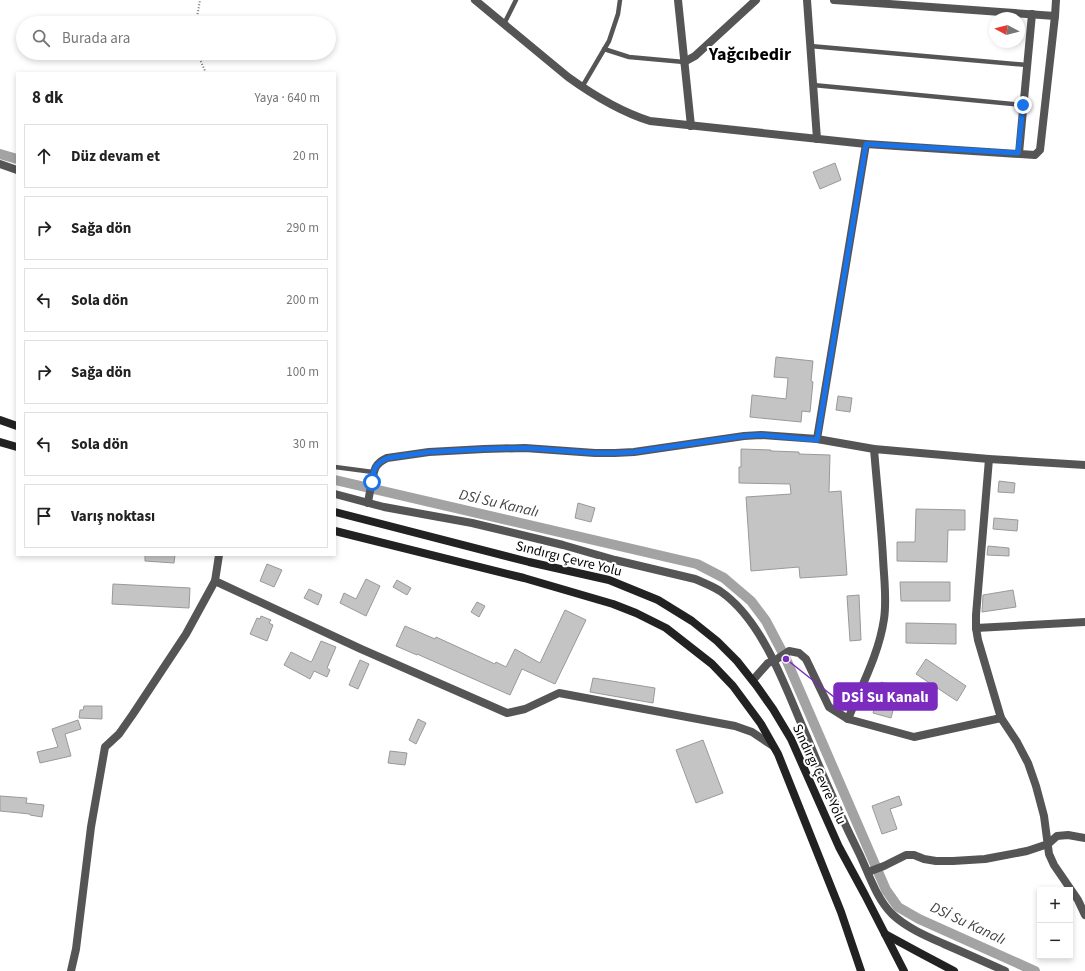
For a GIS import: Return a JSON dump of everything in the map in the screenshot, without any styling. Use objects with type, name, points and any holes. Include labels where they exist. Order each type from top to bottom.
[{"type":"main road","points":[[0,420],[16,426]]},
{"type":"main road","points":[[0,442],[16,447]]},
{"type":"main road","name":"Sındırgı Çevre Yolu","points":[[336,512],[529,562],[590,574],[609,580],[658,600],[692,621],[717,641],[753,680],[774,709],[791,739],[839,847],[904,971]]},
{"type":"main road","points":[[336,531],[524,578],[612,604],[636,613],[666,628],[712,664],[733,686],[761,724],[773,746],[841,912],[861,971]]},
{"type":"main road","points":[[885,934],[954,971]]},
{"type":"street","points":[[474,0],[582,87],[636,117],[650,121],[866,144],[1035,155],[1040,150],[1056,0]]},
{"type":"street","points":[[678,0],[690,126]]},
{"type":"street","points":[[684,62],[694,56],[756,0]]},
{"type":"street","points":[[807,0],[817,139]]},
{"type":"street","points":[[834,0],[1055,16]]},
{"type":"street","points":[[1018,153],[1032,14]]},
{"type":"street","points":[[817,440],[866,144]]},
{"type":"street","points":[[0,164],[16,170]]},
{"type":"street","points":[[368,499],[373,472],[382,460],[388,458],[429,452],[525,448],[595,453],[634,452],[744,436],[761,435],[817,440],[874,449],[989,459],[1085,465]]},
{"type":"street","points":[[848,719],[873,660],[880,639],[886,598],[874,449]]},
{"type":"street","points":[[989,459],[976,615],[978,640],[1000,718],[1017,742],[1028,763],[1036,786],[1044,816],[1049,854],[1054,865],[1078,900],[1085,915]]},
{"type":"street","points":[[336,494],[368,499],[402,510],[472,523],[563,545],[615,560],[695,579],[708,584],[719,591],[731,600],[751,623],[775,660],[840,815],[869,871],[874,887],[882,902],[892,914],[909,927],[1005,971]]},
{"type":"street","points":[[71,971],[76,949],[91,827],[105,747],[119,734],[186,634],[215,581],[219,556]]},
{"type":"street","points":[[215,581],[361,649],[507,712],[525,709],[559,693],[735,726],[752,732],[773,746]]},
{"type":"street","points":[[976,628],[1085,622]]},
{"type":"street","points":[[753,680],[768,663],[790,652],[799,653],[806,659],[829,707],[848,719],[914,737],[1000,718]]},
{"type":"street","points":[[869,871],[884,866],[906,855],[914,855],[924,859],[936,861],[985,859],[1027,851],[1048,844],[1057,836],[1068,835],[1085,838]]},
{"type":"lane","points":[[504,24],[516,0]]},
{"type":"lane","points":[[582,87],[609,41],[618,14],[620,0]]},
{"type":"lane","points":[[810,46],[1027,65]]},
{"type":"lane","points":[[604,49],[629,57],[684,62]]},
{"type":"lane","points":[[813,85],[1023,105]]},
{"type":"lane","points":[[336,467],[373,472]]},
{"type":"path","points":[[197,16],[200,0]]},
{"type":"path","points":[[200,60],[206,72]]},
{"type":"building","points":[[835,163],[841,180],[820,189],[813,172]]},
{"type":"building","points":[[776,357],[813,361],[811,381],[813,382],[810,412],[802,411],[801,422],[750,417],[752,395],[786,399],[788,378],[774,377]]},
{"type":"building","points":[[838,396],[852,398],[850,412],[836,410]]},
{"type":"building","points":[[741,449],[830,455],[829,492],[841,491],[847,575],[800,578],[799,567],[751,571],[746,497],[791,494],[790,484],[739,483]]},
{"type":"building","points":[[999,481],[1015,483],[1014,493],[998,492]]},
{"type":"building","points":[[578,503],[595,508],[591,522],[575,518]]},
{"type":"building","points":[[916,509],[965,510],[965,530],[948,530],[947,562],[897,561],[897,542],[915,542]]},
{"type":"building","points":[[994,518],[1018,520],[1017,531],[993,529]]},
{"type":"building","points":[[988,546],[1009,548],[1009,556],[987,555]]},
{"type":"building","points":[[145,556],[175,556],[174,563],[145,561]]},
{"type":"building","points":[[267,564],[282,570],[274,587],[260,581]]},
{"type":"building","points":[[366,579],[380,586],[366,616],[340,603],[344,593],[356,599]]},
{"type":"building","points":[[397,580],[411,588],[407,595],[393,587]]},
{"type":"building","points":[[900,582],[950,582],[950,601],[901,601]]},
{"type":"building","points":[[113,584],[190,588],[189,608],[112,604]]},
{"type":"building","points":[[309,589],[322,595],[318,605],[304,598]]},
{"type":"building","points":[[1013,590],[1016,607],[982,612],[983,595]]},
{"type":"building","points":[[859,595],[861,640],[850,641],[847,596]]},
{"type":"building","points":[[477,602],[485,606],[479,617],[471,612]]},
{"type":"building","points":[[565,610],[586,620],[555,684],[522,669],[510,695],[396,646],[405,626],[435,639],[436,637],[495,664],[496,662],[506,667],[515,649],[540,663]]},
{"type":"building","points":[[261,616],[271,620],[269,623],[273,625],[267,641],[250,634],[257,618],[260,619]]},
{"type":"building","points":[[906,623],[956,624],[956,644],[906,643]]},
{"type":"building","points":[[321,641],[336,647],[327,668],[330,670],[327,677],[314,671],[310,679],[284,665],[291,652],[311,662]]},
{"type":"building","points":[[926,659],[966,686],[957,701],[916,674]]},
{"type":"building","points":[[360,660],[369,664],[358,689],[349,685]]},
{"type":"building","points":[[593,678],[655,688],[653,703],[590,692]]},
{"type":"building","points":[[881,682],[899,687],[891,718],[873,713]]},
{"type":"building","points":[[84,706],[102,706],[102,719],[79,718],[80,710],[83,710]]},
{"type":"building","points":[[418,719],[426,723],[416,744],[409,740]]},
{"type":"building","points":[[78,720],[81,729],[65,734],[71,756],[40,763],[37,752],[58,747],[52,729]]},
{"type":"building","points":[[703,740],[723,793],[696,803],[676,750]]},
{"type":"building","points":[[390,751],[407,753],[405,765],[388,763]]},
{"type":"building","points":[[0,796],[27,798],[26,803],[44,805],[42,817],[30,814],[0,811]]},
{"type":"building","points":[[899,796],[902,805],[890,809],[897,829],[882,834],[872,806]]},
{"type":"waterway","name":"DSİ Su Kanalı","points":[[0,154],[16,159]]},
{"type":"waterway","name":"DSİ Su Kanalı","points":[[336,480],[697,564],[724,578],[751,601],[766,621],[786,659],[886,890],[898,907],[919,919],[1035,971]]},
{"type":"place","name":"DSİ Su Kanalı","points":[[786,659]]},
{"type":"district","name":"Yağcıbedir","points":[[750,54]]},
{"type":"route","points":[[372,482],[373,472],[382,460],[429,452],[525,448],[615,453],[634,452],[744,436],[761,435],[817,440],[866,144],[1018,153],[1023,105]]}]
